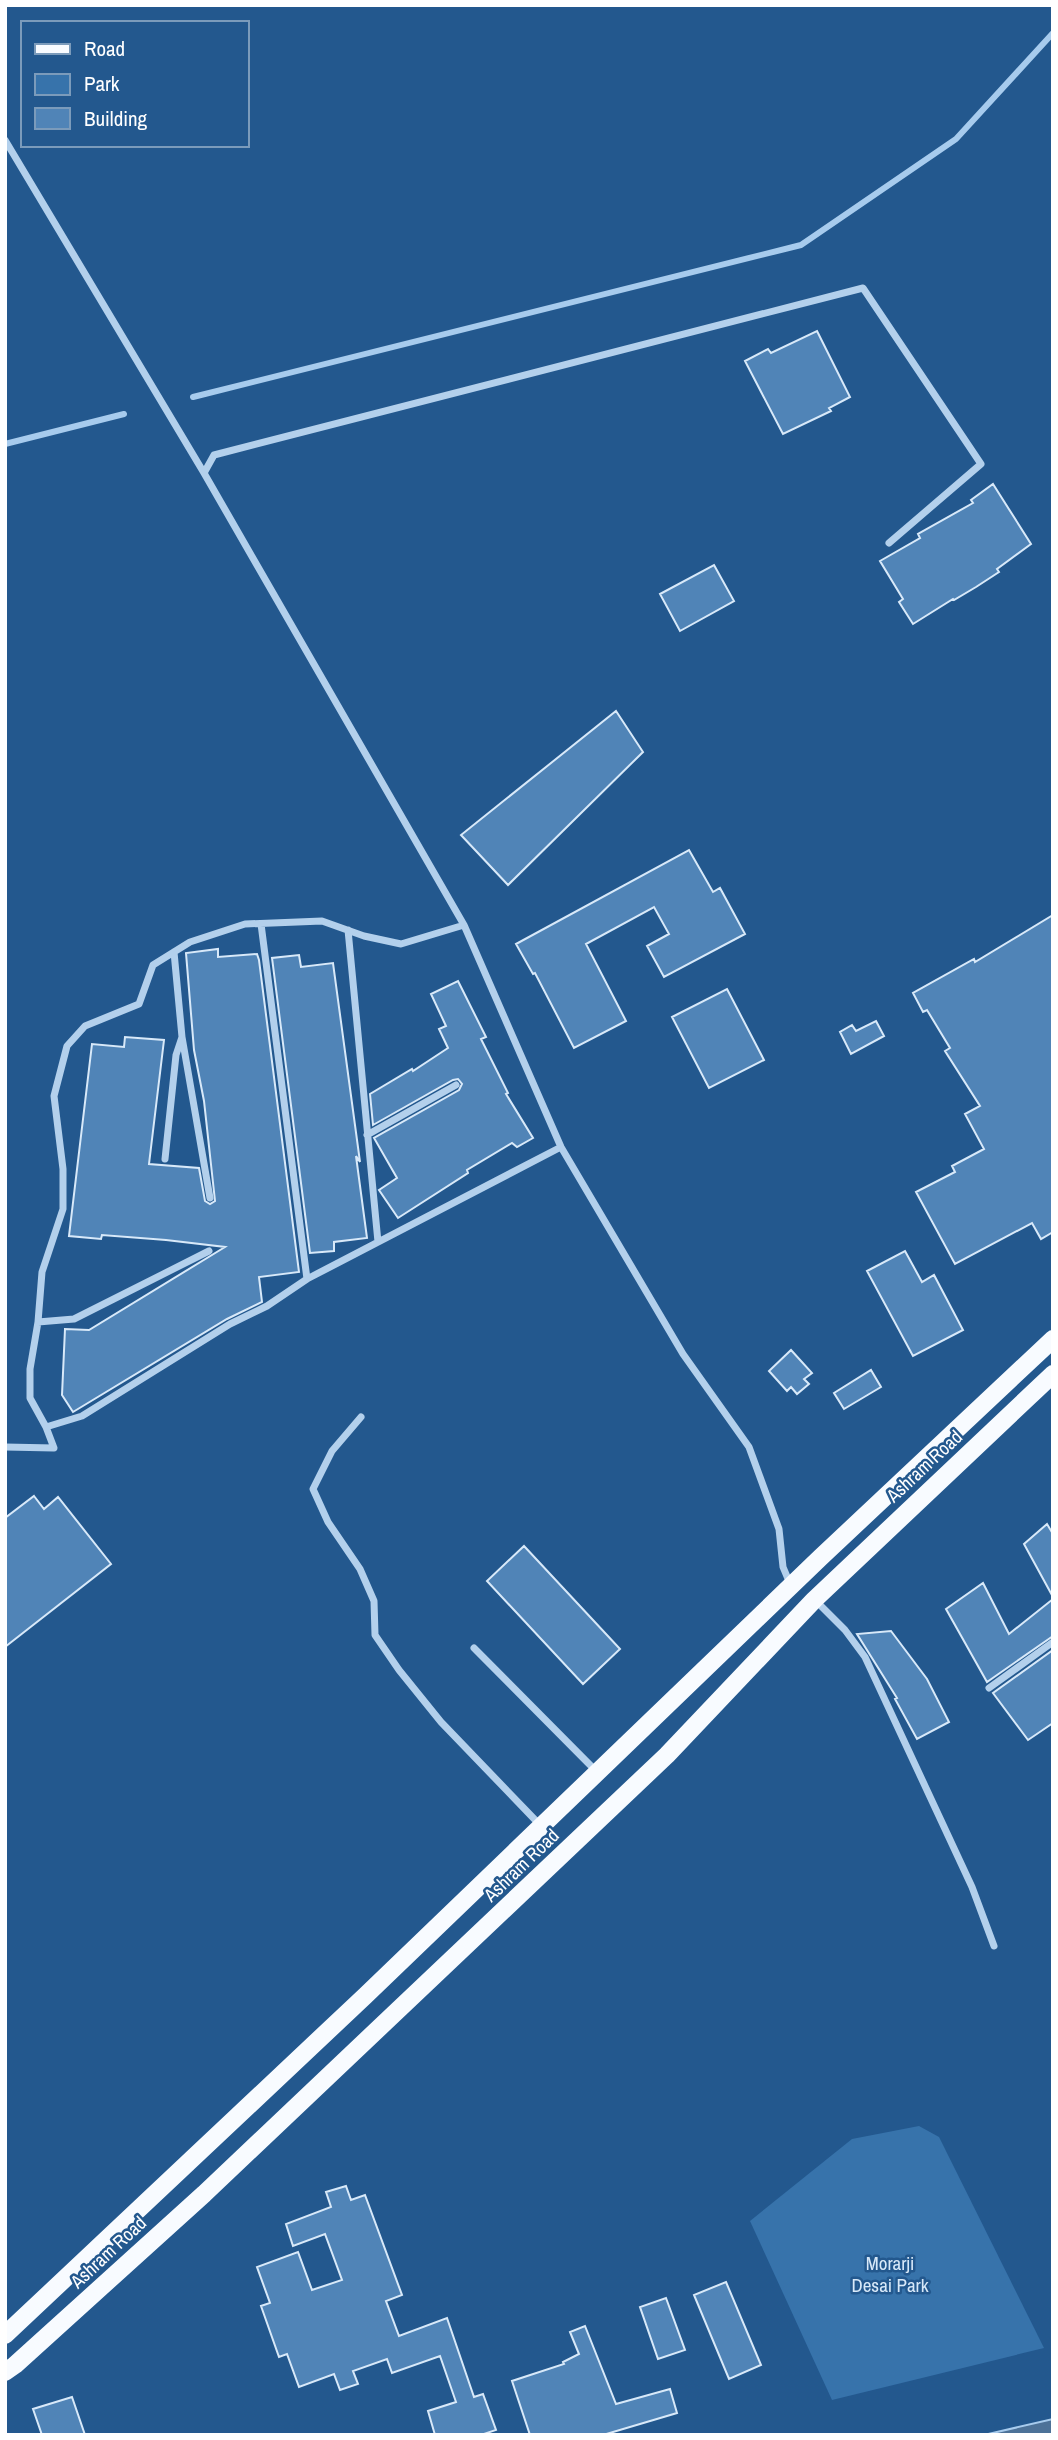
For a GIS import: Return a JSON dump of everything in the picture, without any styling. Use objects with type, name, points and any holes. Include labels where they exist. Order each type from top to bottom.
[{"type":"main road","name":"Ashram Road","points":[[5,2335],[365,1996],[791,1586],[1053,1339]]},
{"type":"main road","name":"Ashram Road","points":[[5,2372],[204,2194],[647,1774],[814,1600],[1053,1374]]},
{"type":"street","points":[[5,140],[204,472],[464,925],[561,1147],[682,1354],[750,1447],[779,1530],[783,1567],[791,1586]]},
{"type":"street","points":[[204,472],[214,455],[863,288],[981,464],[889,543]]},
{"type":"street","points":[[5,1447],[54,1448],[30,1398],[30,1369],[38,1322],[42,1272],[63,1209],[63,1169],[54,1096],[67,1046],[85,1026],[139,1004],[153,965],[190,942],[245,924],[322,921],[401,944],[464,925]]},
{"type":"street","points":[[261,924],[307,1279]]},
{"type":"street","points":[[348,930],[378,1242]]},
{"type":"street","points":[[174,952],[181,1037],[210,1198]]},
{"type":"street","points":[[165,1159],[176,1055],[181,1037]]},
{"type":"street","points":[[367,1135],[456,1085]]},
{"type":"street","points":[[46,1427],[82,1416],[230,1324],[267,1307],[307,1279],[561,1147]]},
{"type":"street","points":[[38,1322],[74,1319],[209,1251]]},
{"type":"street","points":[[361,1417],[332,1451],[313,1489],[328,1522],[359,1569],[374,1601],[375,1635],[441,1722],[541,1826]]},
{"type":"street","points":[[814,1600],[845,1630],[865,1657],[972,1887],[994,1946]]},
{"type":"street","points":[[989,1688],[1053,1642]]},
{"type":"street","points":[[474,1648],[597,1772]]},
{"type":"green space","name":"Morarji Desai Park","points":[[919,2126],[939,2137],[1044,2348],[832,2400],[750,2221],[852,2139]]},
{"type":"shaded area","points":[[1053,2419],[1053,2435],[984,2435]]},
{"type":"building","points":[[817,331],[850,397],[829,408],[831,411],[783,434],[745,361],[768,349],[771,353]]},
{"type":"building","points":[[993,484],[1031,544],[997,569],[999,572],[913,624],[899,602],[903,599],[880,561],[920,538],[918,534],[973,503],[971,500]]},
{"type":"building","points":[[714,565],[734,601],[680,631],[660,594]]},
{"type":"building","points":[[616,711],[643,752],[508,885],[461,835]]},
{"type":"building","points":[[689,850],[713,892],[720,888],[745,934],[664,977],[647,946],[669,934],[654,907],[586,944],[626,1021],[574,1048],[535,973],[533,974],[516,944]]},
{"type":"building","points":[[1053,915],[1053,1232],[1041,1239],[1032,1223],[955,1264],[916,1192],[955,1172],[952,1166],[984,1149],[965,1114],[980,1106],[945,1051],[950,1048],[927,1010],[923,1012],[913,993],[974,959],[975,962]]},
{"type":"building","points":[[218,949],[218,957],[257,954],[259,960],[299,1272],[259,1277],[262,1302],[227,1319],[73,1412],[62,1395],[65,1329],[89,1330],[225,1247],[102,1235],[101,1239],[69,1236],[92,1044],[124,1047],[125,1037],[164,1040],[149,1164],[199,1168],[205,1201],[210,1204],[215,1201],[204,1101],[194,1050],[186,953]]},
{"type":"building","points":[[299,955],[301,967],[333,963],[360,1162],[356,1156],[367,1238],[334,1242],[334,1251],[310,1253],[272,958]]},
{"type":"building","points":[[458,981],[486,1037],[481,1039],[508,1093],[506,1094],[533,1138],[517,1147],[512,1143],[467,1170],[468,1173],[398,1218],[379,1190],[397,1178],[374,1138],[459,1090],[462,1084],[458,1079],[453,1080],[373,1125],[370,1094],[448,1048],[439,1029],[446,1026],[431,994]]},
{"type":"building","points":[[727,989],[764,1060],[709,1088],[672,1017]]},
{"type":"building","points":[[876,1021],[884,1036],[851,1054],[840,1032],[852,1025],[856,1031]]},
{"type":"building","points":[[905,1251],[922,1282],[934,1275],[963,1330],[913,1356],[867,1271]]},
{"type":"building","points":[[791,1350],[812,1373],[804,1379],[809,1384],[797,1394],[791,1387],[787,1391],[769,1371]]},
{"type":"building","points":[[871,1370],[881,1387],[844,1409],[834,1393]]},
{"type":"building","points":[[34,1496],[44,1509],[58,1497],[111,1564],[5,1647],[5,1518]]},
{"type":"building","points":[[1047,1524],[1053,1534],[1053,1597],[1024,1544]]},
{"type":"building","points":[[524,1546],[620,1649],[583,1684],[487,1581]]},
{"type":"building","points":[[983,1583],[1009,1634],[1053,1599],[1053,1636],[987,1682],[946,1609]]},
{"type":"building","points":[[891,1631],[927,1679],[949,1722],[917,1739],[895,1699],[897,1698],[857,1634]]},
{"type":"building","points":[[1053,1650],[1053,1723],[1028,1740],[993,1693]]},
{"type":"building","points":[[346,2186],[351,2200],[365,2195],[402,2295],[386,2301],[399,2336],[447,2318],[474,2397],[483,2394],[496,2430],[481,2435],[435,2435],[428,2411],[456,2402],[440,2356],[392,2373],[387,2359],[353,2371],[358,2384],[340,2390],[334,2374],[299,2387],[287,2354],[279,2357],[261,2306],[270,2303],[257,2267],[298,2252],[312,2290],[342,2280],[325,2234],[293,2246],[286,2224],[331,2207],[326,2192]]},
{"type":"building","points":[[726,2282],[761,2365],[729,2379],[694,2295]]},
{"type":"building","points":[[666,2298],[685,2350],[658,2359],[640,2307]]},
{"type":"building","points":[[585,2326],[616,2404],[670,2389],[677,2413],[603,2435],[530,2435],[512,2381],[564,2364],[563,2362],[579,2354],[570,2332]]},
{"type":"building","points":[[72,2397],[85,2435],[42,2435],[33,2409]]},
{"type":"waterway","points":[[193,397],[801,245],[956,139],[1053,33]]},
{"type":"waterway","points":[[5,444],[124,414]]}]
